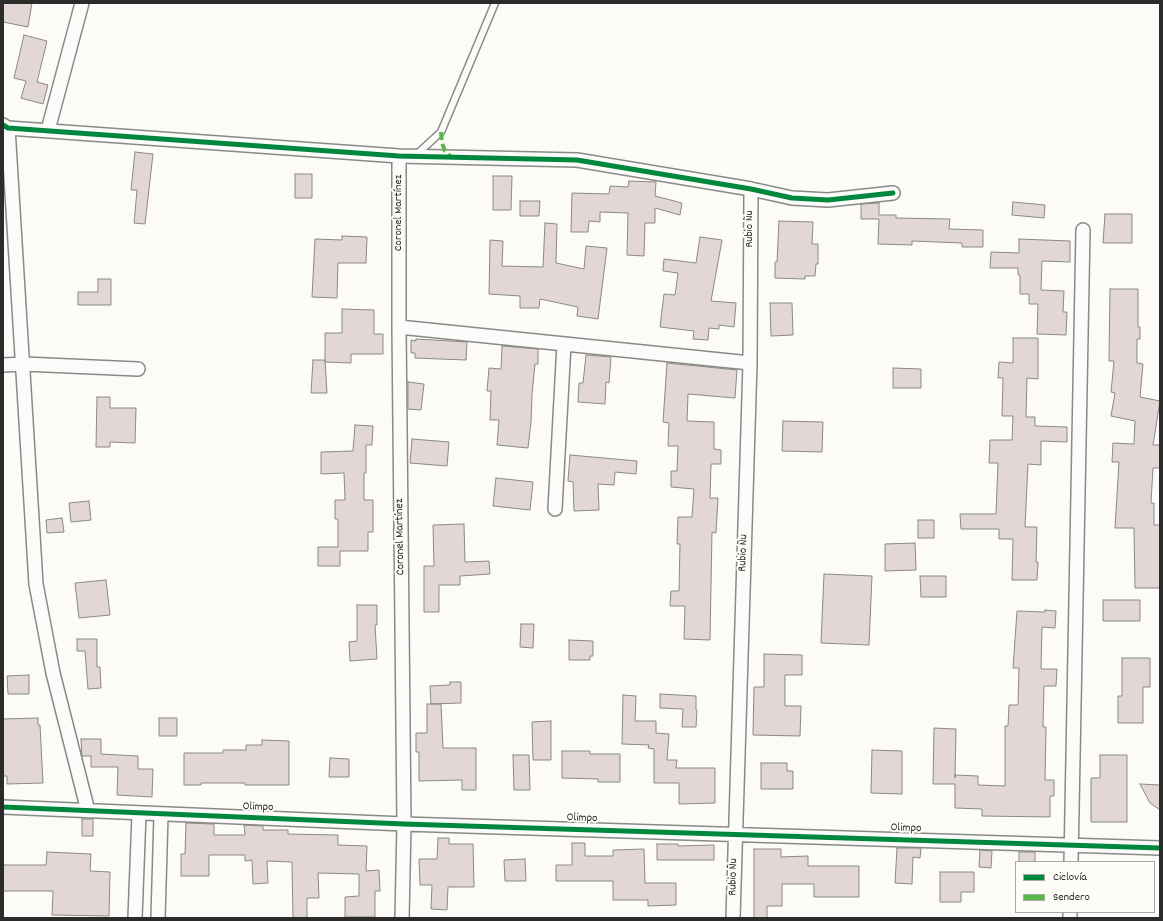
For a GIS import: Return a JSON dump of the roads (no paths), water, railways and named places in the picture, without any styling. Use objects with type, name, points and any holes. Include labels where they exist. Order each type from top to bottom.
[{"type":"street","points":[[48,130],[82,3]]},
{"type":"street","points":[[88,811],[53,673],[36,584],[24,364],[6,126],[414,157],[577,160],[751,189],[792,198],[828,200],[893,193]]},
{"type":"street","name":"Coronel Martínez","points":[[399,156],[399,327],[404,824],[402,918]]},
{"type":"street","name":"Rubio Ñu","points":[[733,918],[750,363],[751,189]]},
{"type":"street","points":[[1071,861],[1083,230]]},
{"type":"street","points":[[399,327],[750,363]]},
{"type":"street","points":[[555,509],[564,344]]},
{"type":"street","points":[[3,365],[24,364],[138,369]]},
{"type":"street","name":"Olimpo","points":[[3,807],[139,814],[404,824],[735,833],[1160,848]]},
{"type":"street","points":[[135,918],[139,814]]},
{"type":"street","points":[[158,918],[161,814]]},
{"type":"lane","points":[[414,157],[441,132],[495,3]]}]
